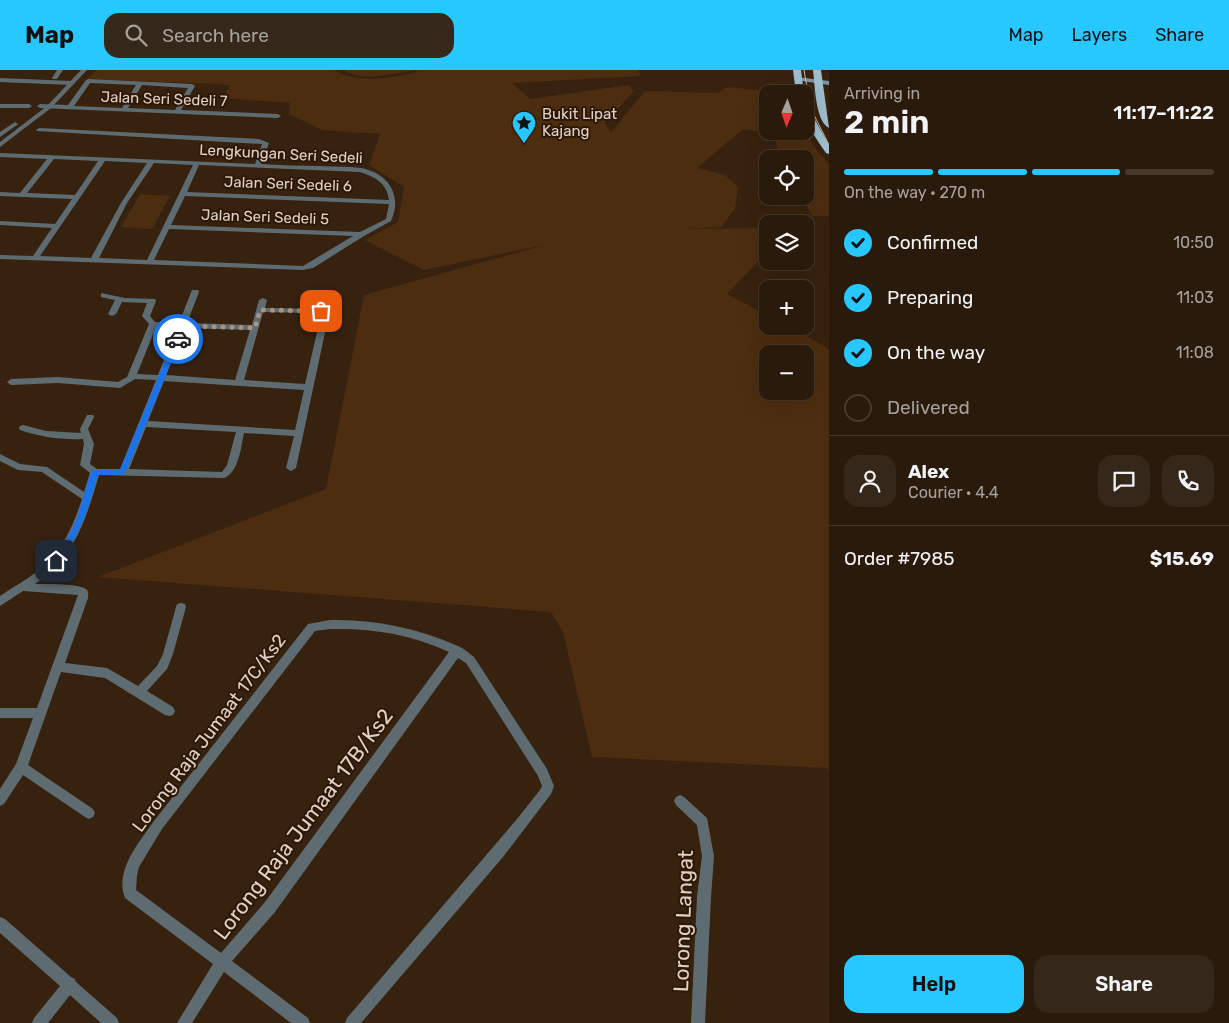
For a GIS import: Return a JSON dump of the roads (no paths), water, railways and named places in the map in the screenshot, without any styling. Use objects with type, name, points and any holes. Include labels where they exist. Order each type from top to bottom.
[{"type":"highway","points":[[797,70],[798,85]]},
{"type":"highway","points":[[817,70],[821,107],[829,125]]},
{"type":"highway","points":[[822,70],[829,78]]},
{"type":"highway","points":[[821,107],[829,97]]},
{"type":"highway","points":[[814,128],[829,152]]},
{"type":"main road","points":[[797,82],[829,84]]},
{"type":"main road","points":[[818,84],[829,88]]},
{"type":"street","points":[[0,79],[6,70]]},
{"type":"street","points":[[55,78],[60,70]]},
{"type":"street","points":[[0,135],[40,106],[75,70]]},
{"type":"street","points":[[0,145],[49,106],[84,70]]},
{"type":"street","points":[[0,79],[72,83]]},
{"type":"street","points":[[70,107],[88,81],[192,86],[177,112]]},
{"type":"street","points":[[124,109],[140,84]]},
{"type":"street","points":[[0,106],[29,106]]},
{"type":"street","name":"Jalan Seri Sedeli 7","points":[[40,106],[278,116]]},
{"type":"street","points":[[39,130],[260,141],[266,143],[266,148],[257,166]]},
{"type":"street","name":"Lengkungan Seri Sedeli","points":[[1,156],[197,163],[368,172],[391,188],[392,202]]},
{"type":"street","points":[[22,195],[52,157]]},
{"type":"street","points":[[35,258],[104,159]]},
{"type":"street","points":[[94,260],[124,203],[152,162]]},
{"type":"street","points":[[150,262],[197,163]]},
{"type":"street","points":[[0,194],[76,197]]},
{"type":"street","name":"Jalan Seri Sedeli 6","points":[[183,194],[392,202]]},
{"type":"street","points":[[0,257],[302,268],[310,266],[361,234],[389,220],[392,202]]},
{"type":"street","points":[[0,223],[58,226]]},
{"type":"street","name":"Jalan Seri Sedeli 5","points":[[167,227],[361,234]]},
{"type":"street","points":[[122,472],[163,378],[195,292]]},
{"type":"street","points":[[104,295],[119,299],[152,300],[146,316],[152,324],[255,328]]},
{"type":"street","points":[[112,314],[119,299]]},
{"type":"street","points":[[239,382],[263,300]]},
{"type":"street","points":[[260,310],[321,311],[325,314],[326,319],[291,468]]},
{"type":"street","points":[[11,382],[58,380],[120,385],[126,383],[131,376],[152,324]]},
{"type":"street","points":[[131,376],[309,387]]},
{"type":"street","points":[[90,417],[84,429],[89,444],[84,465],[95,472],[224,475],[228,472],[241,430]]},
{"type":"street","points":[[143,424],[300,433]]},
{"type":"street","points":[[23,428],[38,434],[60,437],[86,436]]},
{"type":"street","points":[[0,457],[18,467],[44,470],[87,498]]},
{"type":"street","points":[[0,602],[44,572],[64,552],[80,522],[95,472]]},
{"type":"street","points":[[0,800],[21,767],[83,602],[83,593],[70,589],[21,586]]},
{"type":"street","points":[[138,693],[160,669],[168,654],[181,607]]},
{"type":"street","name":"Lorong Raja Jumaat 17C/Ks2","points":[[224,961],[130,893],[128,880],[136,860],[158,825],[312,627],[332,624],[391,629],[419,634],[457,650]]},
{"type":"street","points":[[352,1023],[387,980],[498,854],[545,794],[548,786],[543,773],[470,660],[457,650]]},
{"type":"street","name":"Lorong Raja Jumaat 17B/Ks2","points":[[184,1023],[224,961],[270,907],[457,650]]},
{"type":"street","points":[[58,667],[107,673],[169,711]]},
{"type":"street","points":[[0,713],[42,713]]},
{"type":"street","points":[[21,767],[90,813]]},
{"type":"street","name":"Lorong Langat","points":[[680,801],[703,822],[708,856],[704,897],[698,1023]]},
{"type":"street","points":[[0,924],[112,1023]]},
{"type":"street","points":[[224,961],[303,1023]]},
{"type":"street","points":[[40,1023],[70,984]]},
{"type":"tram line","points":[[804,70],[811,109],[829,145]]},
{"type":"place","name":"Bukit Lipat Kajang","points":[[524,144]]}]
